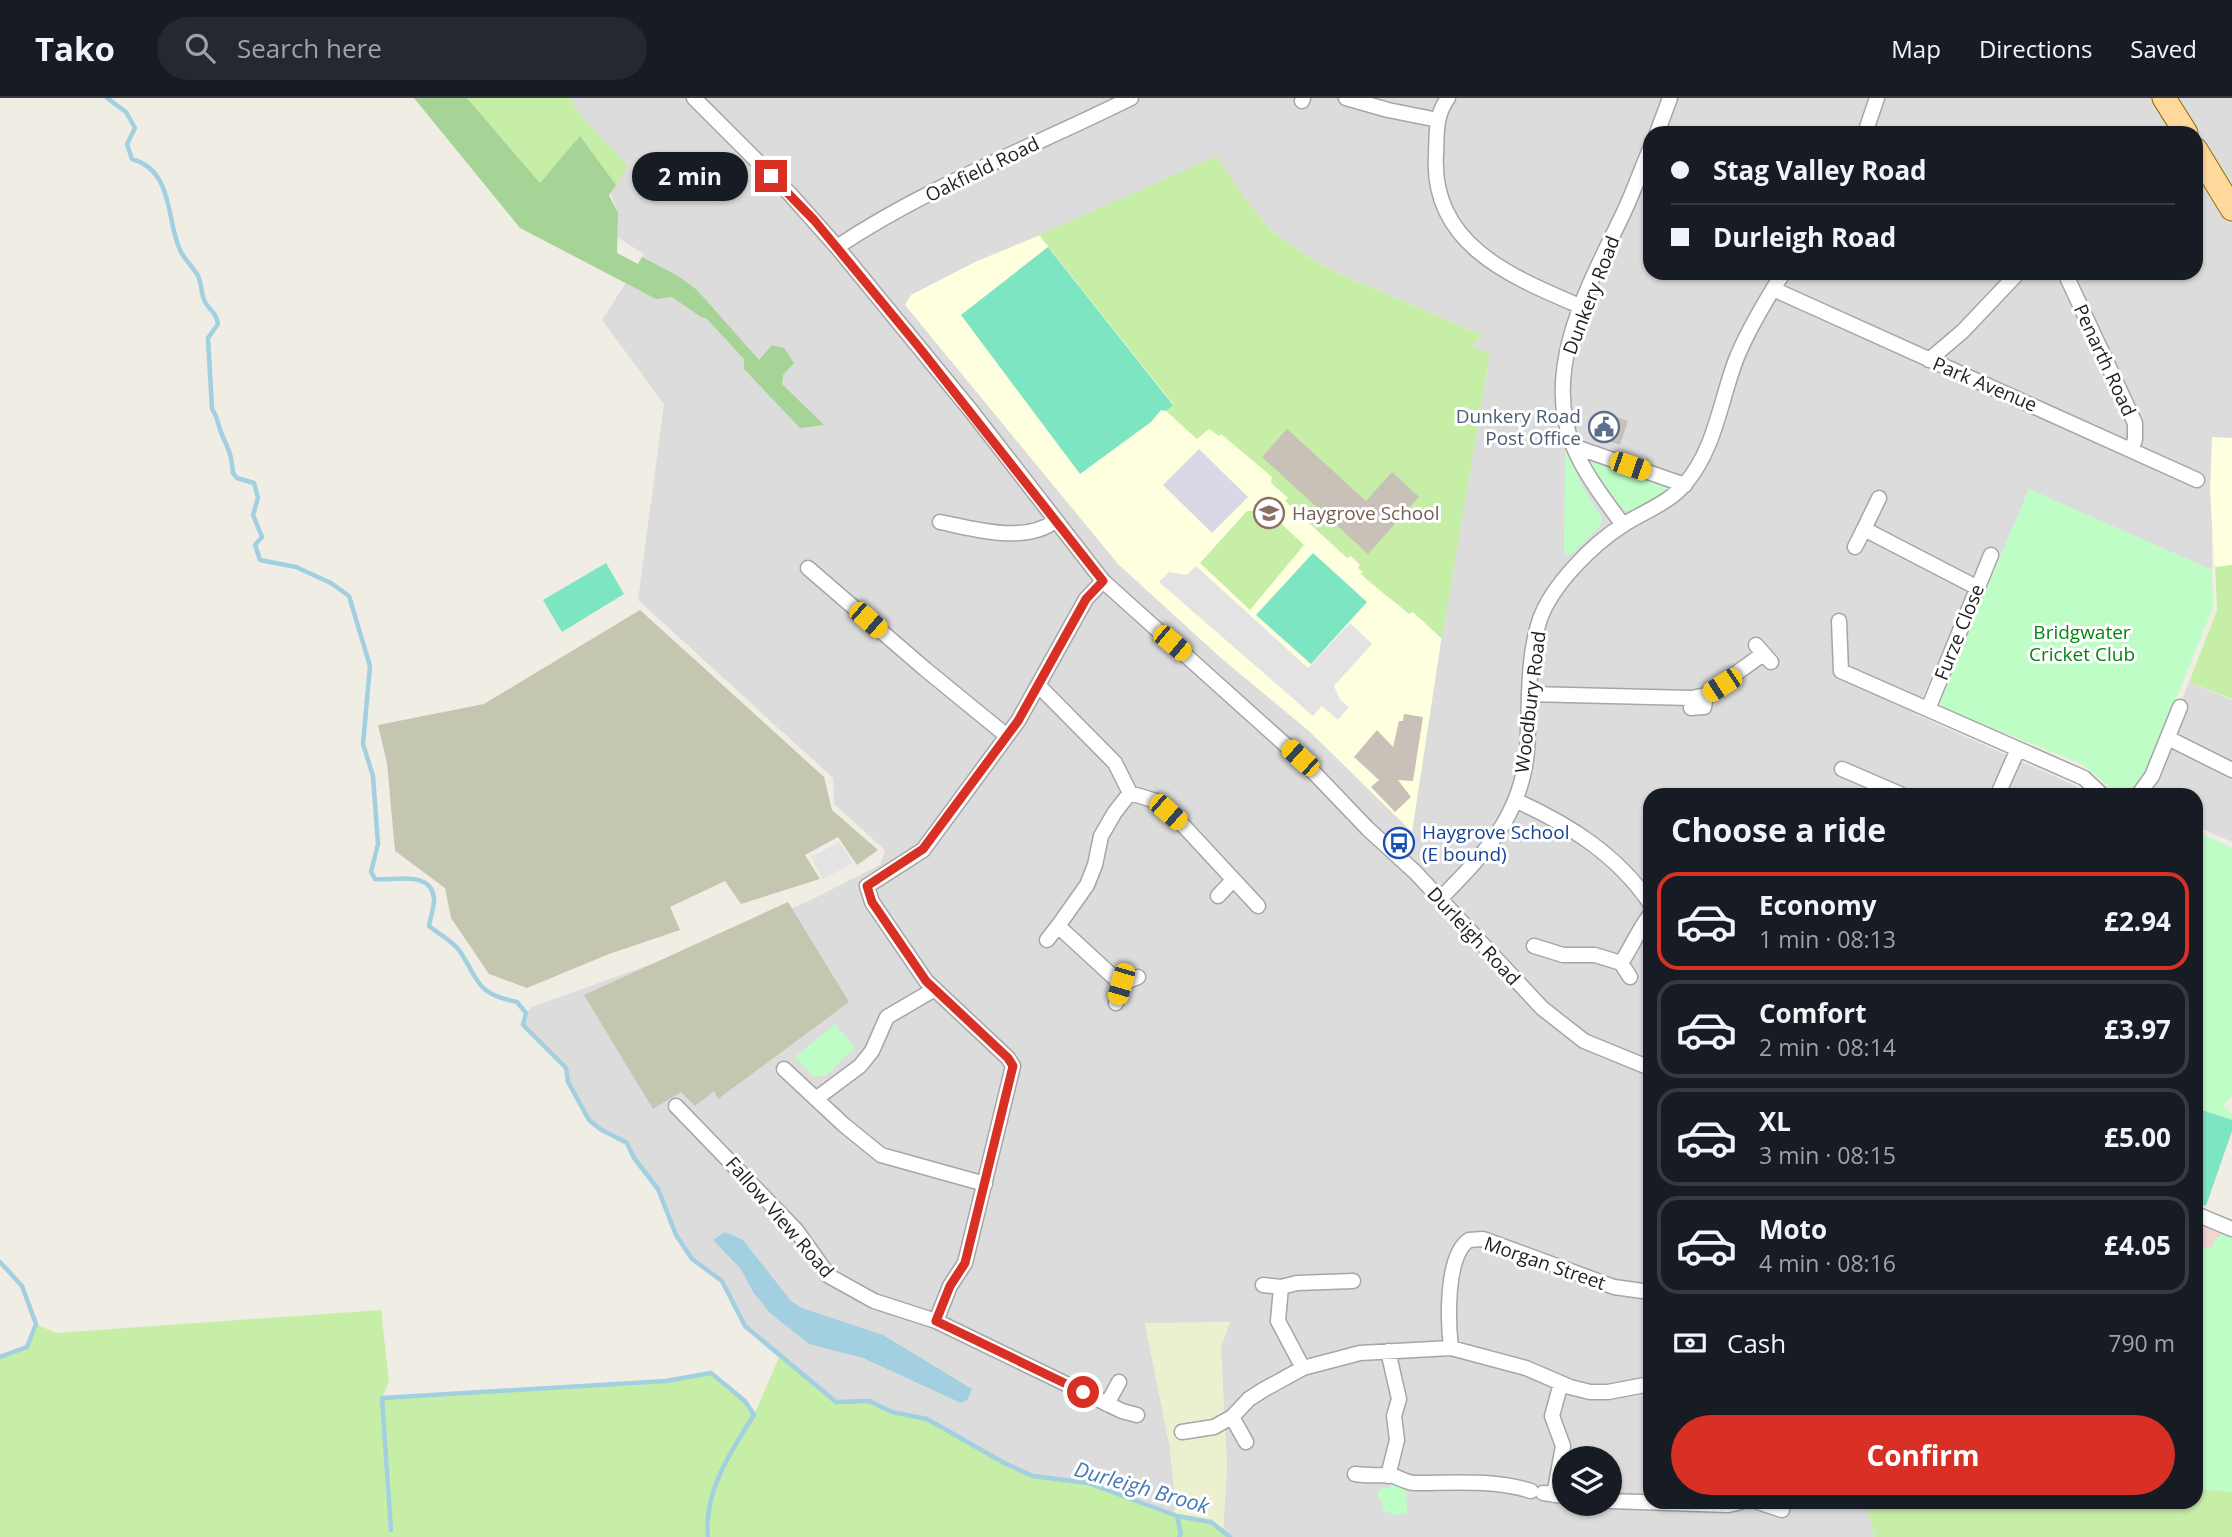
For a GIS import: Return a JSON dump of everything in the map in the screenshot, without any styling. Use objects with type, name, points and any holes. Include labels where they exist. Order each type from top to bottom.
[{"type":"main road","points":[[2164,98],[2182,126]]},
{"type":"main road","points":[[2203,161],[2232,209]]},
{"type":"street","name":"Durleigh Road","points":[[694,98],[790,194],[837,247],[972,412],[1103,581],[1300,758],[1562,1026],[1584,1041],[1643,1065]]},
{"type":"street","name":"Oakfield Road","points":[[837,247],[912,202],[1131,98]]},
{"type":"street","points":[[1346,98],[1438,120]]},
{"type":"street","points":[[1448,98],[1439,111],[1434,178],[1449,218],[1473,249],[1500,270],[1582,307]]},
{"type":"street","points":[[1660,126],[1670,98]]},
{"type":"street","points":[[1867,126],[1877,98]]},
{"type":"street","name":"Dunkery Road","points":[[1623,525],[1595,488],[1573,446],[1564,411],[1562,378],[1568,345],[1598,265],[1643,166]]},
{"type":"street","name":"Woodbury Road","points":[[1440,899],[1499,835],[1517,801],[1527,752],[1529,694],[1540,619],[1563,580],[1597,545],[1623,525],[1657,507],[1685,485],[1708,449],[1737,357],[1779,280]]},
{"type":"street","points":[[1929,360],[1963,331],[2011,280]]},
{"type":"street","name":"Penarth Road","points":[[2068,280],[2135,423],[2132,449]]},
{"type":"street","name":"Park Avenue","points":[[1773,289],[2197,480]]},
{"type":"street","points":[[1573,446],[1685,485]]},
{"type":"street","points":[[1855,547],[1879,498]]},
{"type":"street","points":[[940,522],[980,530],[1035,531],[1055,521]]},
{"type":"street","points":[[1864,529],[1976,587]]},
{"type":"street","name":"Furze Close","points":[[1928,709],[1991,555]]},
{"type":"street","points":[[808,568],[1007,736]]},
{"type":"street","points":[[936,1321],[950,1286],[965,1263],[1013,1066],[914,965],[872,902],[867,886],[923,849],[1007,736],[1086,599],[1103,581]]},
{"type":"street","points":[[1839,621],[1841,671],[2084,778],[2095,788]]},
{"type":"street","points":[[1529,694],[1691,698],[1706,695],[1763,654]]},
{"type":"street","points":[[1038,685],[1115,763],[1130,793],[1156,801],[1181,823],[1258,906]]},
{"type":"street","points":[[1691,708],[1704,707],[1706,695]]},
{"type":"street","points":[[2143,788],[2152,776],[2180,707]]},
{"type":"street","points":[[2168,738],[2232,770]]},
{"type":"street","points":[[1996,788],[2018,749]]},
{"type":"street","points":[[1842,769],[1886,788]]},
{"type":"street","points":[[1048,940],[1087,885],[1096,865],[1101,836],[1130,793]]},
{"type":"street","points":[[1517,801],[1574,830],[1606,853],[1643,896]]},
{"type":"street","points":[[1218,896],[1233,880]]},
{"type":"street","points":[[1620,962],[1635,944],[1643,925]]},
{"type":"street","points":[[1058,926],[1121,984]]},
{"type":"street","points":[[1534,946],[1563,955],[1595,955],[1620,962],[1630,977]]},
{"type":"street","points":[[1121,984],[1138,976]]},
{"type":"street","points":[[1116,1003],[1121,984]]},
{"type":"street","points":[[817,1098],[860,1066],[872,1051],[887,1017],[935,989]]},
{"type":"street","points":[[784,1069],[881,1155],[985,1184]]},
{"type":"street","name":"Fallow View Road","points":[[676,1106],[796,1230],[829,1276],[874,1301],[936,1321],[1107,1404],[1137,1415]]},
{"type":"street","points":[[2203,1217],[2232,1228]]},
{"type":"street","name":"Morgan Street","points":[[1451,1348],[1449,1304],[1455,1265],[1460,1248],[1474,1239],[1614,1287],[1643,1291]]},
{"type":"street","points":[[1263,1285],[1281,1287],[1297,1283],[1353,1281]]},
{"type":"street","points":[[1281,1287],[1278,1321],[1303,1368]]},
{"type":"street","points":[[1182,1432],[1214,1427],[1232,1417],[1256,1394],[1303,1368],[1344,1356],[1451,1348],[1526,1368],[1580,1390],[1600,1393],[1643,1385]]},
{"type":"street","points":[[1388,1352],[1399,1399],[1394,1416],[1397,1440],[1388,1476]]},
{"type":"street","points":[[1107,1404],[1119,1382]]},
{"type":"street","points":[[1355,1474],[1388,1476],[1413,1483],[1508,1483],[1548,1494],[1563,1446],[1552,1416],[1561,1383]]},
{"type":"street","points":[[1232,1417],[1246,1442]]},
{"type":"street","points":[[1622,1501],[1643,1502]]},
{"type":"shaded area","points":[[570,98],[2232,98],[2232,438],[2212,437],[2212,570],[2029,490],[1999,559],[1986,553],[1915,714],[2078,788],[1643,788],[1643,1509],[1868,1509],[1874,1537],[1230,1537],[1223,1531],[1227,1468],[1221,1348],[1229,1322],[1145,1324],[1170,1448],[1176,1508],[1172,1514],[1088,1483],[1033,1476],[1006,1464],[927,1419],[892,1412],[869,1401],[836,1402],[745,1326],[722,1281],[692,1259],[676,1235],[658,1189],[634,1158],[627,1143],[600,1129],[582,1109],[568,1082],[566,1068],[523,1025],[526,1013],[532,1007],[715,941],[811,900],[880,865],[885,850],[834,804],[833,778],[638,600],[664,404],[602,320],[644,254],[617,237],[618,213],[582,117]]},
{"type":"shaded area","name":"Haygrove School","points":[[1243,196],[1272,231],[1307,256],[1338,273],[1482,335],[1471,347],[1490,353],[1445,615],[1412,832],[1309,731],[1221,658],[1118,564],[905,305],[911,295],[975,262],[1062,226]]},
{"type":"shaded area","points":[[2212,437],[2232,438],[2232,699],[2189,682],[2217,610],[2210,491]]},
{"type":"shaded area","points":[[1199,449],[1248,497],[1212,533],[1163,485]]},
{"type":"shaded area","points":[[1196,566],[1308,668],[1350,623],[1372,644],[1334,686],[1340,700],[1349,707],[1338,720],[1322,706],[1313,716],[1159,582],[1169,572],[1187,575]]},
{"type":"shaded area","points":[[640,610],[824,777],[832,810],[878,850],[857,865],[838,837],[805,855],[820,879],[741,904],[725,881],[670,907],[680,930],[609,954],[527,988],[489,974],[451,918],[445,888],[395,851],[387,763],[378,725],[484,704]]},
{"type":"shaded area","points":[[2189,682],[2232,700],[2232,842],[2203,829],[2203,788],[2147,788]]},
{"type":"shaded area","points":[[839,842],[853,863],[823,879],[811,857]]},
{"type":"shaded area","points":[[788,902],[849,1002],[718,1099],[714,1091],[695,1106],[681,1092],[653,1109],[584,995]]},
{"type":"shaded area","points":[[2203,1225],[2223,1234],[2215,1239],[2212,1248],[2203,1249]]},
{"type":"shaded area","points":[[1230,1322],[1221,1348],[1227,1468],[1223,1531],[1211,1522],[1172,1514],[1176,1508],[1170,1448],[1145,1323]]},
{"type":"green space","points":[[414,98],[467,98],[540,183],[580,136],[616,185],[609,195],[618,213],[617,253],[638,264],[642,257],[678,276],[697,290],[759,360],[772,345],[784,348],[794,363],[783,375],[782,384],[824,425],[800,428],[744,369],[744,359],[706,318],[672,297],[656,299],[520,228]]},
{"type":"green space","points":[[467,98],[570,98],[582,117],[628,166],[616,185],[580,137],[540,183]]},
{"type":"green space","points":[[1217,156],[1243,196],[1272,231],[1307,256],[1338,273],[1482,335],[1471,347],[1490,353],[1442,639],[1413,612],[1409,614],[1361,574],[1363,572],[1358,568],[1360,565],[1351,556],[1347,558],[1285,501],[1288,498],[1271,483],[1272,477],[1221,434],[1219,436],[1209,429],[1197,439],[1166,411],[1173,404],[1039,235]]},
{"type":"green space","points":[[1048,247],[1173,405],[1166,411],[1161,410],[1151,422],[1080,474],[961,315]]},
{"type":"green space","points":[[1565,450],[1602,518],[1598,529],[1571,554],[1564,554]]},
{"type":"green space","points":[[1591,460],[1667,485],[1668,490],[1637,510],[1626,511],[1606,492],[1590,464]]},
{"type":"green space","name":"Bridgwater Cricket Club","points":[[2029,489],[2212,570],[2213,607],[2143,782],[2136,788],[2111,788],[2082,764],[1942,708],[1939,700]]},
{"type":"green space","points":[[1247,511],[1256,511],[1266,519],[1271,514],[1304,545],[1250,610],[1200,563]]},
{"type":"green space","points":[[1313,553],[1367,602],[1311,664],[1256,615]]},
{"type":"green space","points":[[606,563],[624,594],[562,632],[543,600]]},
{"type":"green space","points":[[2232,565],[2232,699],[2189,682],[2217,610],[2215,567]]},
{"type":"green space","points":[[2203,834],[2232,848],[2232,1096],[2223,1105],[2232,1114],[2232,1120],[2203,1110]]},
{"type":"green space","points":[[835,1024],[855,1048],[826,1075],[814,1077],[795,1057]]},
{"type":"green space","points":[[2203,1110],[2232,1120],[2232,1131],[2206,1206],[2203,1205]]},
{"type":"green space","points":[[2223,1234],[2232,1237],[2232,1492],[2203,1490],[2203,1248],[2212,1247],[2215,1239]]},
{"type":"green space","points":[[381,1310],[389,1381],[382,1398],[666,1381],[711,1373],[745,1401],[754,1415],[780,1355],[836,1402],[869,1401],[892,1412],[927,1419],[1006,1464],[1033,1476],[1088,1483],[1177,1516],[1211,1522],[1230,1537],[0,1537],[0,1357],[27,1347],[36,1324],[56,1333]]},
{"type":"green space","points":[[1394,1482],[1406,1485],[1407,1513],[1395,1515],[1382,1510],[1383,1501],[1378,1497],[1378,1492],[1383,1487],[1389,1488]]},
{"type":"green space","points":[[2203,1490],[2232,1492],[2232,1537],[1874,1537],[1868,1509],[2203,1509]]},
{"type":"water","points":[[725,1232],[743,1240],[791,1301],[802,1308],[883,1335],[972,1389],[968,1399],[961,1403],[863,1358],[809,1344],[770,1313],[753,1292],[741,1269],[713,1240]]},
{"type":"building","points":[[1604,412],[1628,421],[1620,445],[1595,436]]},
{"type":"building","name":"Haygrove School","points":[[1287,429],[1366,501],[1392,472],[1419,497],[1368,554],[1262,457]]},
{"type":"building","points":[[1404,714],[1423,717],[1413,781],[1398,780],[1411,797],[1395,812],[1371,787],[1379,780],[1354,757],[1377,730],[1393,747],[1399,721],[1403,721]]},
{"type":"waterway","name":"Durleigh Brook","points":[[107,98],[126,112],[135,128],[127,144],[132,159],[146,165],[162,185],[180,250],[198,276],[204,299],[217,320],[218,324],[208,338],[212,409],[230,453],[233,473],[237,478],[254,483],[258,498],[253,515],[262,537],[255,545],[260,560],[296,567],[331,583],[349,596],[370,666],[363,744],[373,776],[378,844],[371,872],[375,879],[419,880],[431,889],[434,901],[429,926],[459,950],[485,990],[517,1002],[526,1013],[523,1025],[566,1068],[568,1082],[589,1120],[627,1143],[634,1158],[658,1189],[676,1235],[692,1259],[722,1281],[745,1326],[836,1402],[869,1401],[892,1412],[927,1419],[1006,1464],[1033,1476],[1088,1483],[1177,1516],[1211,1522],[1230,1537]]},
{"type":"waterway","points":[[0,1262],[22,1286],[36,1324],[27,1347],[0,1357]]},
{"type":"waterway","points":[[391,1530],[382,1398],[666,1381],[711,1373],[745,1401],[754,1415],[720,1473],[710,1504],[708,1537]]},
{"type":"waterway","points":[[1177,1516],[1181,1534],[1179,1537]]},
{"type":"place","name":"Dunkery Road Post Office","points":[[1604,427]]},
{"type":"place","name":"Haygrove School","points":[[1269,513]]},
{"type":"place","name":"Haygrove School (E bound)","points":[[1399,843]]},
{"type":"route","points":[[771,176],[814,220],[918,346],[1103,581],[1086,599],[1018,721],[923,849],[867,886],[872,902],[926,981],[1008,1058],[1013,1066],[1012,1079],[965,1263],[950,1286],[936,1321],[1083,1392]]}]
